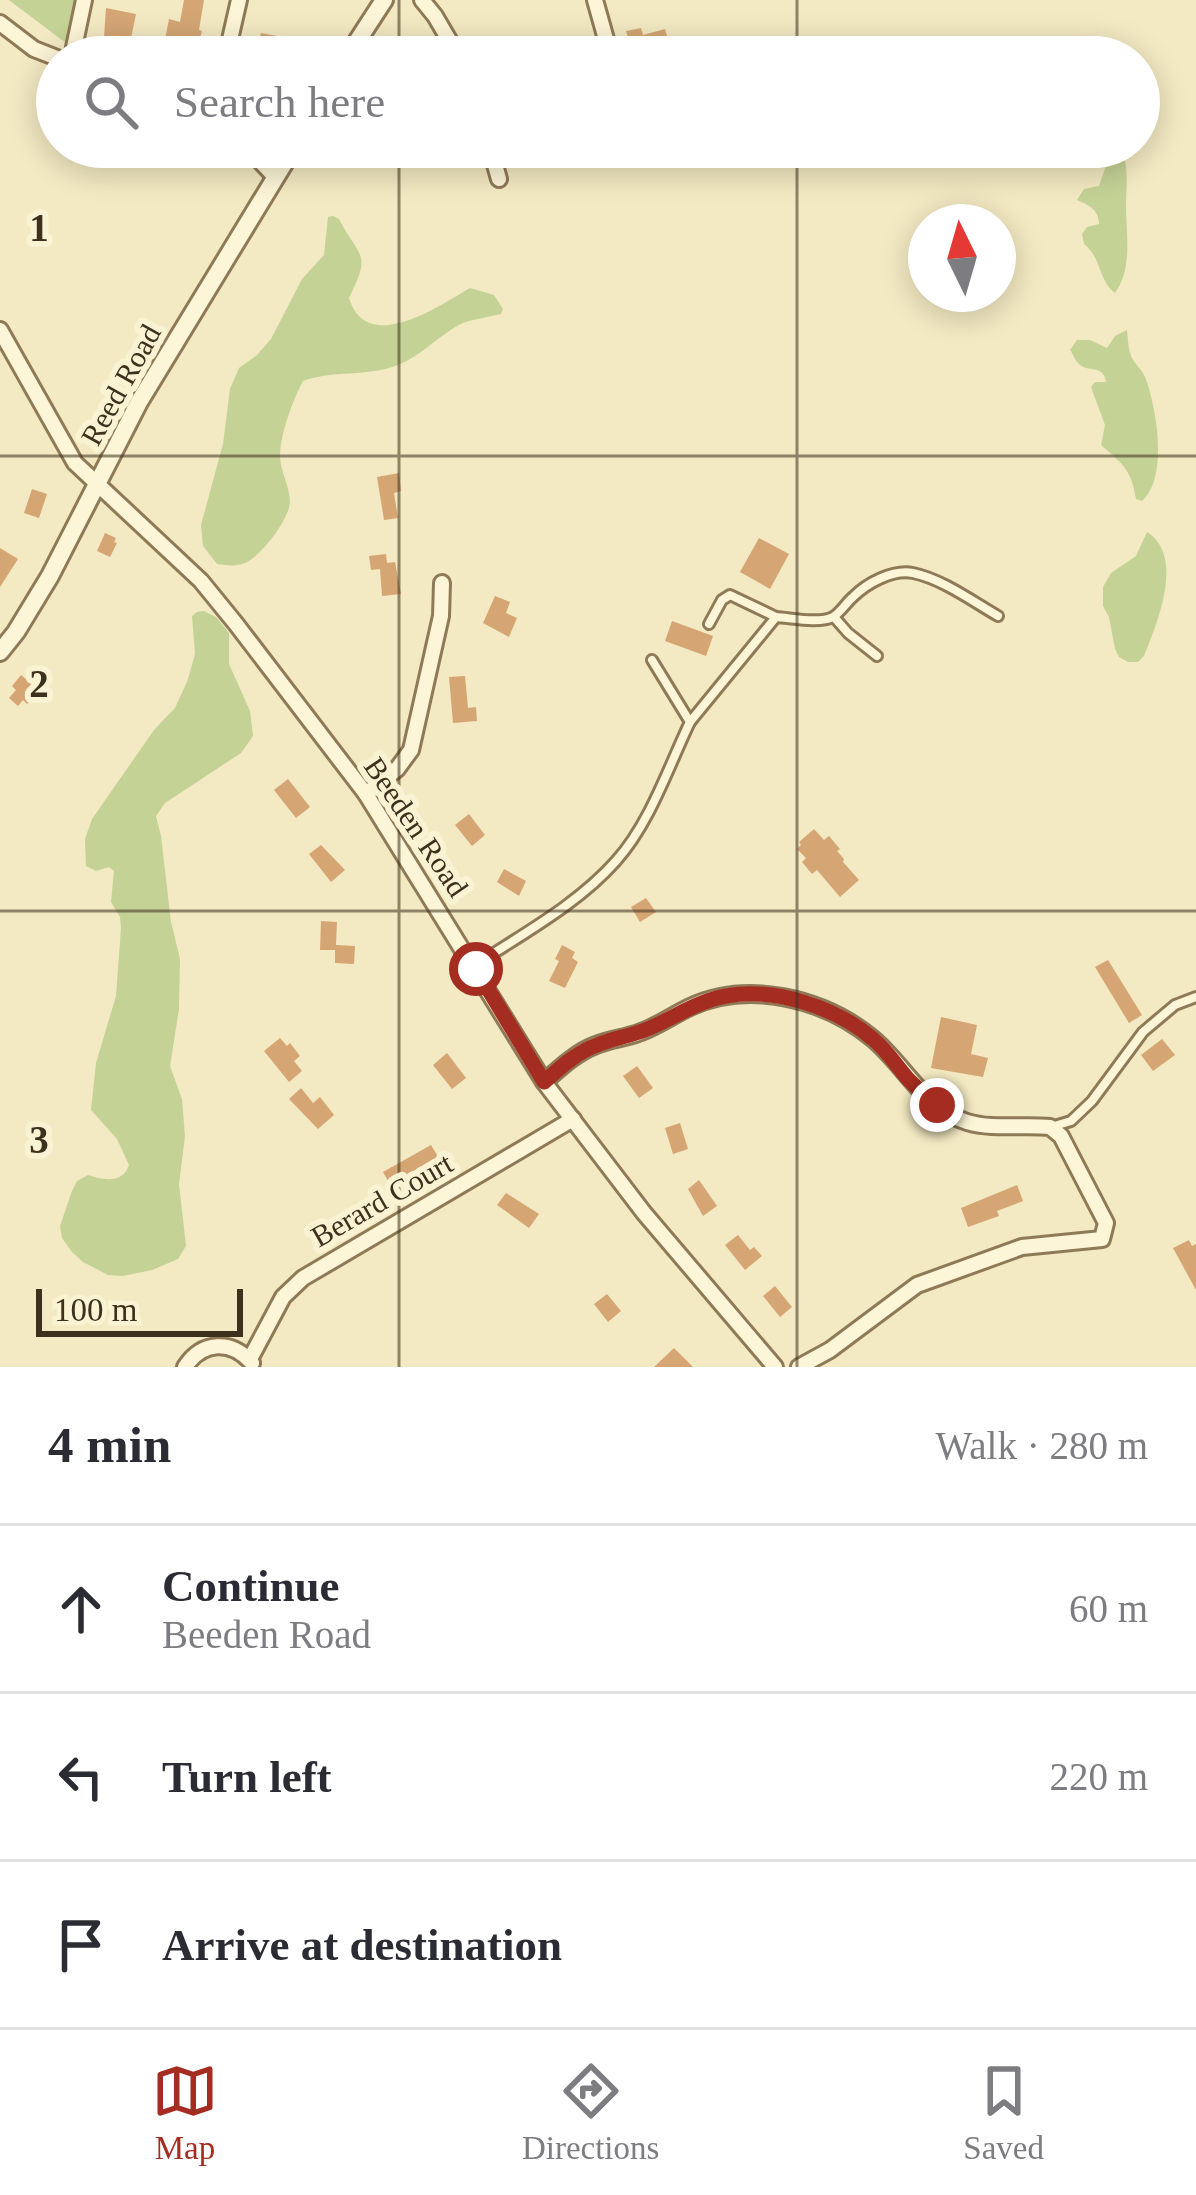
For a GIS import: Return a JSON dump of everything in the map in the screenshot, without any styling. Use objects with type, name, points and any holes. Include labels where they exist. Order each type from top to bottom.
[{"type":"street","points":[[76,36],[84,0]]},
{"type":"street","points":[[230,36],[238,0]]},
{"type":"street","points":[[361,36],[384,0]]},
{"type":"street","points":[[422,0],[447,36]]},
{"type":"street","points":[[596,0],[605,36]]},
{"type":"street","points":[[0,23],[36,50]]},
{"type":"street","points":[[266,168],[274,177]]},
{"type":"street","name":"Reed Road","points":[[0,652],[32,607],[139,402],[280,168]]},
{"type":"street","points":[[496,168],[499,179]]},
{"type":"street","name":"Beeden Road","points":[[0,330],[75,463],[201,581],[367,794],[544,1082],[644,1214],[775,1367]]},
{"type":"street","points":[[367,794],[411,750],[441,616],[442,584]]},
{"type":"street","points":[[544,1082],[596,1045],[643,1031],[692,1006],[726,996],[778,996],[815,1006],[870,1036],[937,1105],[966,1122],[1050,1127],[1061,1136],[1106,1223],[1102,1239],[1022,1247],[917,1286],[799,1367]]},
{"type":"street","name":"Berard Court","points":[[252,1363],[283,1298],[303,1278],[573,1119]]},
{"type":"street","points":[[185,1367],[211,1346],[232,1347],[252,1363]]},
{"type":"lane","points":[[709,624],[730,595],[776,617],[834,617],[858,592],[899,573],[938,583],[998,616]]},
{"type":"lane","points":[[474,966],[585,891],[618,859],[644,819],[690,722],[776,617]]},
{"type":"lane","points":[[834,617],[877,656]]},
{"type":"lane","points":[[652,660],[690,722]]},
{"type":"lane","points":[[1050,1127],[1071,1121],[1092,1101],[1143,1032],[1175,1005],[1196,997]]},
{"type":"green space","points":[[9,0],[75,0],[67,36],[57,36]]},
{"type":"green space","points":[[1105,168],[1126,168],[1126,262],[1115,293],[1082,234],[1099,224],[1089,206],[1077,200],[1084,189],[1099,186]]},
{"type":"green space","points":[[333,216],[360,256],[360,272],[349,298],[358,315],[371,323],[405,322],[470,288],[494,295],[503,309],[501,314],[455,327],[398,365],[303,381],[281,446],[290,502],[285,518],[251,559],[238,565],[217,564],[203,546],[201,525],[223,444],[230,389],[239,368],[271,339],[302,279],[324,255],[328,217]]},
{"type":"green space","points":[[1127,330],[1131,355],[1147,382],[1157,427],[1155,477],[1142,501],[1136,499],[1125,468],[1101,445],[1105,425],[1091,387],[1106,382],[1104,376],[1082,366],[1070,350],[1077,340],[1107,348]]},
{"type":"green space","points":[[1147,532],[1165,557],[1165,590],[1144,656],[1128,662],[1115,649],[1103,606],[1103,587],[1111,573],[1136,556]]},
{"type":"green space","points":[[204,611],[229,633],[229,664],[250,711],[253,736],[241,753],[165,803],[156,816],[180,959],[179,1009],[170,1066],[182,1099],[185,1136],[179,1184],[186,1246],[178,1259],[152,1270],[108,1275],[72,1252],[60,1226],[77,1181],[88,1175],[117,1178],[129,1165],[117,1139],[91,1110],[96,1063],[116,996],[121,928],[111,902],[114,871],[86,866],[85,839],[92,819],[154,730],[175,708],[195,654],[192,616]]},
{"type":"building","points":[[184,0],[204,0],[201,36],[166,36],[169,19],[180,22]]},
{"type":"building","points":[[106,8],[136,14],[131,36],[104,36]]},
{"type":"building","points":[[641,28],[643,35],[665,29],[667,36],[628,36],[626,31]]},
{"type":"building","points":[[399,473],[401,491],[394,493],[398,518],[384,520],[377,477]]},
{"type":"building","points":[[32,489],[47,494],[39,518],[24,513]]},
{"type":"building","points":[[105,533],[116,538],[110,557],[97,551]]},
{"type":"building","points":[[759,538],[789,554],[770,589],[740,572]]},
{"type":"building","points":[[0,548],[18,559],[0,587]]},
{"type":"building","points":[[386,554],[387,563],[395,562],[401,594],[382,596],[380,569],[371,570],[369,556]]},
{"type":"building","points":[[495,596],[510,602],[506,613],[517,618],[509,637],[483,623]]},
{"type":"building","points":[[672,621],[713,636],[706,656],[665,641]]},
{"type":"building","points":[[21,675],[39,690],[27,704],[23,700],[18,706],[9,698]]},
{"type":"building","points":[[465,676],[468,708],[476,707],[477,721],[453,723],[449,677]]},
{"type":"building","points":[[288,779],[310,807],[296,818],[274,790]]},
{"type":"building","points":[[469,814],[485,835],[472,846],[455,825]]},
{"type":"building","points":[[814,829],[824,840],[829,836],[859,880],[840,897],[817,870],[812,874],[797,849]]},
{"type":"building","points":[[321,845],[345,870],[331,882],[309,854]]},
{"type":"building","points":[[504,869],[526,881],[519,896],[497,882]]},
{"type":"building","points":[[646,898],[656,912],[640,922],[631,907]]},
{"type":"building","points":[[321,921],[337,922],[336,945],[355,946],[354,964],[335,963],[335,950],[320,950]]},
{"type":"building","points":[[562,945],[575,952],[572,958],[578,962],[565,988],[549,981]]},
{"type":"building","points":[[1108,960],[1142,1015],[1129,1023],[1095,967]]},
{"type":"building","points":[[941,1017],[977,1025],[971,1054],[988,1058],[983,1077],[931,1068]]},
{"type":"building","points":[[280,1038],[300,1056],[294,1061],[302,1071],[289,1082],[264,1051]]},
{"type":"building","points":[[1162,1039],[1175,1055],[1153,1071],[1141,1055]]},
{"type":"building","points":[[447,1053],[466,1078],[452,1089],[433,1065]]},
{"type":"building","points":[[637,1066],[653,1088],[639,1098],[623,1076]]},
{"type":"building","points":[[301,1088],[313,1103],[320,1097],[334,1115],[318,1129],[289,1099]]},
{"type":"building","points":[[680,1123],[688,1149],[673,1154],[665,1128]]},
{"type":"building","points":[[431,1145],[440,1160],[391,1186],[383,1172]]},
{"type":"building","points":[[699,1180],[717,1206],[703,1216],[688,1189]]},
{"type":"building","points":[[1017,1185],[1023,1201],[968,1227],[961,1208]]},
{"type":"building","points":[[506,1193],[539,1214],[529,1228],[497,1205]]},
{"type":"building","points":[[738,1235],[762,1256],[745,1270],[725,1245]]},
{"type":"building","points":[[1189,1240],[1192,1246],[1196,1244],[1196,1290],[1173,1248]]},
{"type":"building","points":[[775,1286],[792,1307],[780,1317],[763,1296]]},
{"type":"building","points":[[607,1294],[621,1311],[608,1322],[594,1304]]},
{"type":"building","points":[[674,1348],[693,1367],[654,1367]]},
{"type":"route","points":[[476,969],[544,1082],[596,1045],[643,1031],[692,1006],[750,994],[815,1006],[844,1020],[891,1055],[908,1079],[937,1105]]}]
